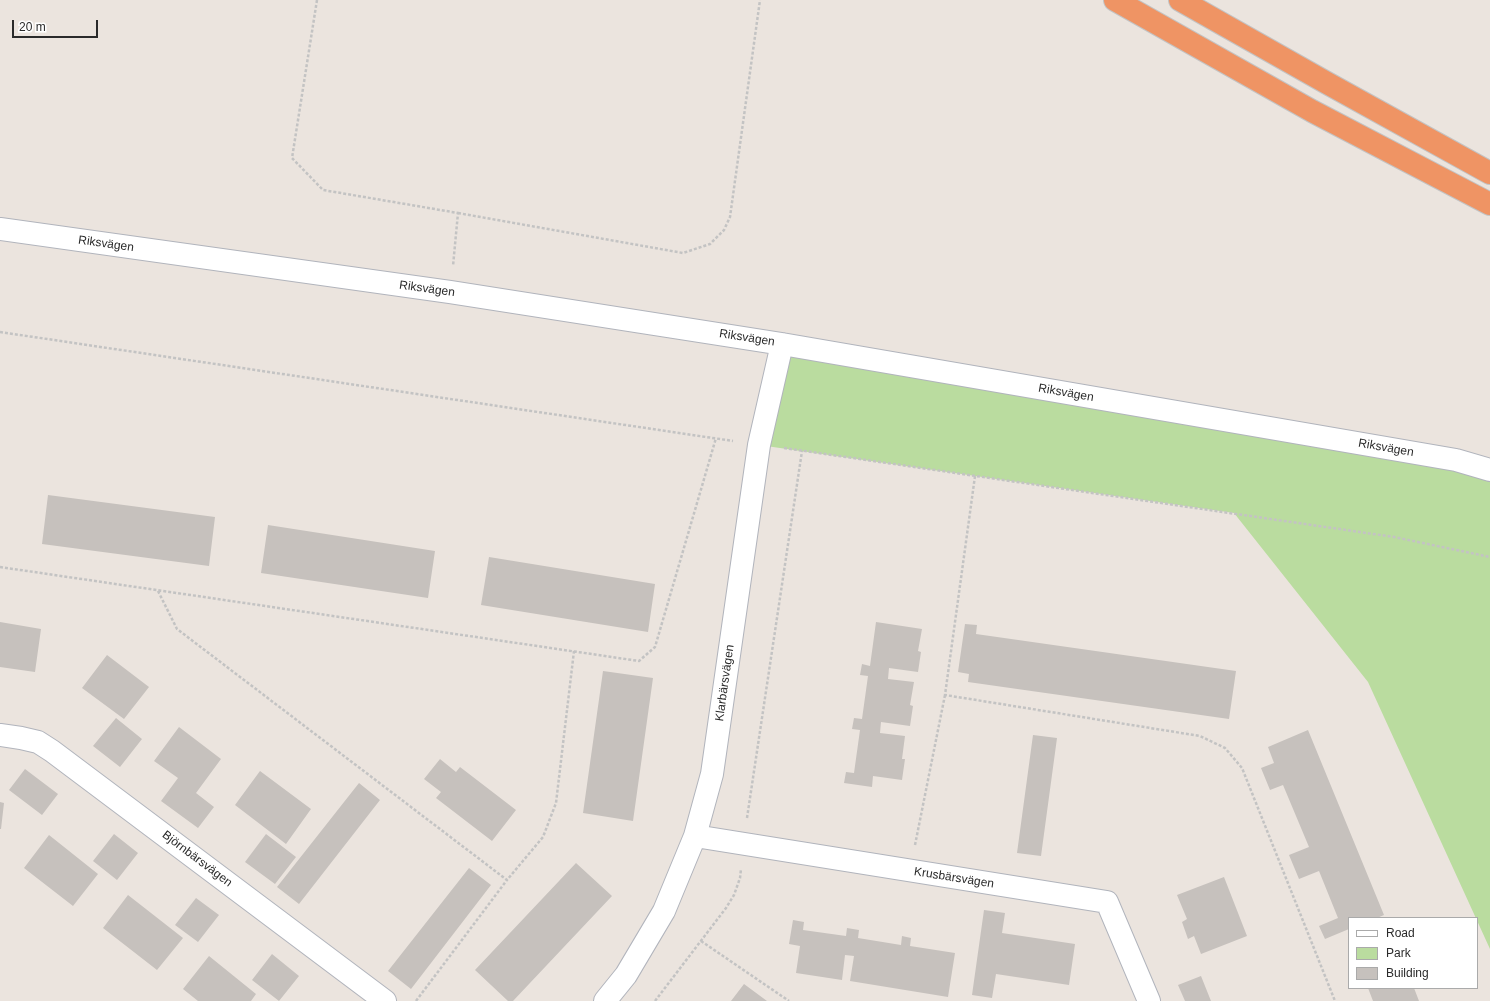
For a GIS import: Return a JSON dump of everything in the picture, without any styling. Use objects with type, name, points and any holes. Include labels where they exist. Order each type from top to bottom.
[{"type":"highway","points":[[1115,0],[1312,111],[1490,204]]},
{"type":"highway","points":[[1180,0],[1490,173]]},
{"type":"street","name":"Riksvägen","points":[[0,229],[450,292],[782,344],[1456,460],[1490,470]]},
{"type":"street","name":"Klarbärsvägen","points":[[605,1001],[626,975],[664,911],[695,836],[712,774],[759,445],[782,344]]},
{"type":"street","name":"Björnbärsvägen","points":[[0,735],[38,742],[52,751],[385,1001]]},
{"type":"street","name":"Krusbärsvägen","points":[[695,836],[1107,902],[1149,1001]]},
{"type":"path","points":[[317,0],[292,158],[323,190],[683,253],[710,244],[724,230],[730,217],[760,0]]},
{"type":"path","points":[[450,292],[458,213]]},
{"type":"path","points":[[0,567],[639,661],[656,646],[716,438]]},
{"type":"path","points":[[655,1001],[726,908],[734,895],[740,878],[753,770],[802,451]]},
{"type":"path","points":[[910,871],[945,695],[975,476]]},
{"type":"path","points":[[158,590],[177,629],[506,880]]},
{"type":"path","points":[[416,1001],[506,880],[543,837],[556,803],[574,651]]},
{"type":"path","points":[[945,695],[1200,736],[1225,748],[1242,768],[1334,1001]]},
{"type":"path","points":[[701,942],[789,1001]]},
{"type":"green space","points":[[782,344],[1490,470],[1490,949],[1478,923],[1478,917],[1475,917],[1368,682],[1234,513],[759,445]]},
{"type":"building","points":[[48,495],[215,517],[209,566],[42,544]]},
{"type":"building","points":[[268,525],[435,551],[428,598],[261,573]]},
{"type":"building","points":[[489,557],[655,584],[648,632],[481,605]]},
{"type":"building","points":[[0,622],[41,629],[35,672],[0,667]]},
{"type":"building","points":[[876,622],[922,629],[918,651],[921,652],[918,672],[889,668],[888,679],[914,682],[910,705],[913,706],[910,726],[881,722],[880,733],[905,736],[902,759],[905,759],[902,780],[873,776],[872,787],[844,783],[846,772],[854,773],[860,730],[852,729],[854,718],[862,719],[868,676],[860,675],[862,664],[870,666]]},
{"type":"building","points":[[965,624],[977,625],[976,634],[1236,671],[1229,719],[968,682],[969,674],[958,672]]},
{"type":"building","points":[[107,655],[149,687],[124,719],[82,688]]},
{"type":"building","points":[[603,671],[653,678],[633,821],[583,813]]},
{"type":"building","points":[[116,718],[142,739],[120,767],[93,746]]},
{"type":"building","points":[[179,727],[221,759],[196,793],[214,807],[198,828],[161,801],[178,778],[154,761]]},
{"type":"building","points":[[1308,730],[1384,915],[1379,917],[1348,917],[1348,929],[1325,939],[1319,926],[1338,918],[1319,871],[1299,879],[1289,855],[1309,847],[1283,785],[1270,790],[1261,768],[1274,763],[1268,747]]},
{"type":"building","points":[[1033,735],[1057,738],[1041,856],[1017,853]]},
{"type":"building","points":[[440,759],[456,772],[460,767],[516,810],[492,841],[436,798],[441,792],[424,779]]},
{"type":"building","points":[[25,769],[58,794],[42,815],[9,790]]},
{"type":"building","points":[[260,771],[311,809],[286,844],[235,805]]},
{"type":"building","points":[[359,783],[380,800],[299,904],[277,887]]},
{"type":"building","points":[[0,802],[4,803],[1,829],[0,829]]},
{"type":"building","points":[[114,834],[138,853],[117,880],[93,861]]},
{"type":"building","points":[[266,834],[296,857],[275,884],[245,862]]},
{"type":"building","points":[[49,835],[98,874],[73,906],[24,868]]},
{"type":"building","points":[[576,863],[612,896],[513,1001],[508,1001],[475,970]]},
{"type":"building","points":[[469,868],[491,885],[411,989],[388,971]]},
{"type":"building","points":[[1224,877],[1247,936],[1201,954],[1194,936],[1188,939],[1182,922],[1187,919],[1177,895]]},
{"type":"building","points":[[128,895],[183,938],[157,970],[103,928]]},
{"type":"building","points":[[196,898],[219,915],[198,942],[175,925]]},
{"type":"building","points":[[984,910],[1005,913],[1002,933],[1075,944],[1069,985],[996,974],[992,998],[972,995]]},
{"type":"building","points":[[793,920],[804,922],[803,930],[846,936],[847,928],[859,930],[858,938],[901,945],[902,936],[911,938],[910,946],[955,953],[948,997],[850,981],[854,956],[845,955],[842,980],[796,973],[800,946],[789,944]]},
{"type":"building","points":[[272,954],[299,976],[279,1001],[252,980]]},
{"type":"building","points":[[209,956],[256,994],[251,1001],[198,1001],[183,989]]},
{"type":"building","points":[[1201,976],[1211,1001],[1185,1001],[1178,985]]},
{"type":"building","points":[[744,984],[767,1001],[731,1001]]},
{"type":"building","points":[[1368,989],[1414,989],[1419,1001],[1373,1001]]}]
